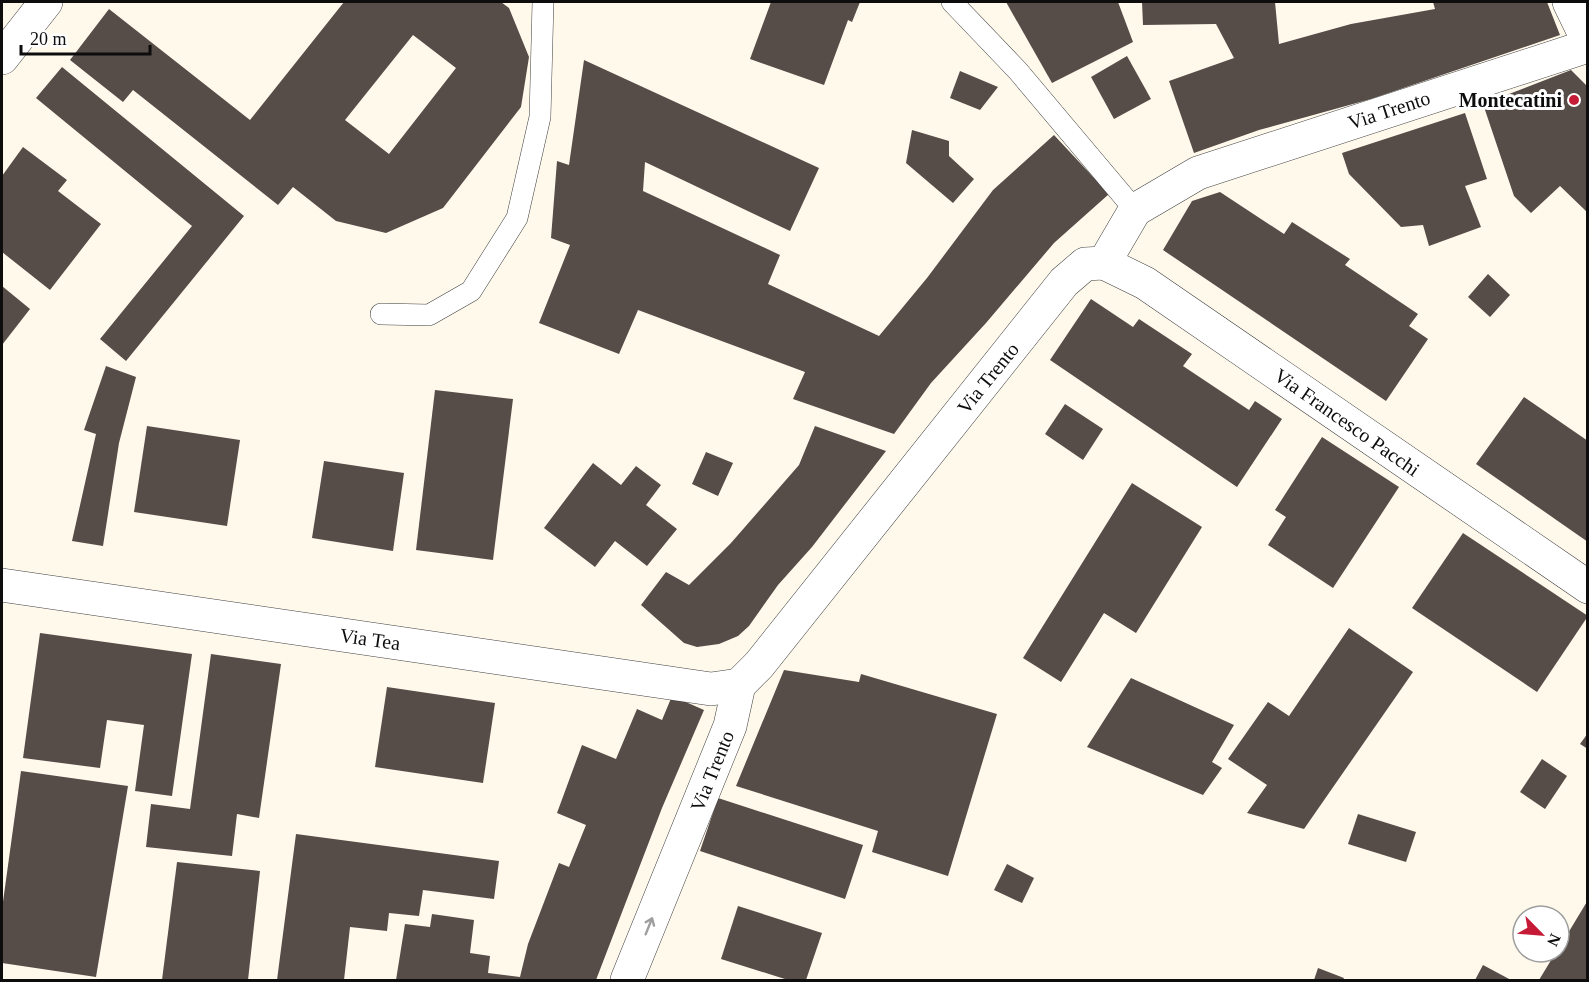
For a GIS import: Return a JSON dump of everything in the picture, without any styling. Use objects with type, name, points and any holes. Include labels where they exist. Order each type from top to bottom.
[{"type":"street","points":[[2,58],[46,2]]},
{"type":"street","points":[[1569,2],[1587,41]]},
{"type":"street","name":"Via Trento","points":[[627,981],[730,726],[739,685],[766,656],[1064,282],[1086,264],[1104,263],[1135,210],[1198,173],[1587,46]]},
{"type":"street","name":"Via Francesco Pacchi","points":[[1104,263],[1145,283],[1587,587]]},
{"type":"street","name":"Via Tea","points":[[2,585],[711,689],[739,685]]},
{"type":"lane","points":[[381,314],[429,315],[471,291],[517,218],[540,117],[543,2]]},
{"type":"lane","points":[[952,2],[1018,71],[1135,210]]},
{"type":"building","points":[[344,2],[501,2],[509,8],[529,57],[521,107],[443,208],[386,233],[336,221],[293,187],[278,205],[133,90],[123,102],[70,60],[109,9],[250,120]],"holes":[[[413,35],[456,68],[389,154],[345,120]]]},
{"type":"building","points":[[771,2],[860,2],[852,22],[848,20],[824,85],[750,59]]},
{"type":"building","points":[[1006,2],[1118,2],[1133,42],[1052,83]]},
{"type":"building","points":[[1142,2],[1275,2],[1279,44],[1351,24],[1435,9],[1433,2],[1547,2],[1560,35],[1371,99],[1259,130],[1194,153],[1169,81],[1234,58],[1216,24],[1143,25]]},
{"type":"building","points":[[1127,56],[1151,99],[1114,119],[1091,77]]},
{"type":"building","points":[[584,60],[819,168],[790,231],[645,162],[643,191],[780,255],[768,284],[879,336],[927,278],[993,190],[1054,135],[1109,194],[1054,243],[931,383],[894,434],[793,399],[805,372],[638,310],[619,354],[539,323],[570,245],[551,238],[557,161],[569,165]]},
{"type":"building","points":[[62,67],[244,216],[126,361],[100,339],[192,226],[36,98]]},
{"type":"building","points":[[1571,70],[1588,87],[1588,213],[1560,186],[1531,213],[1514,196],[1483,104]]},
{"type":"building","points":[[960,71],[998,87],[980,110],[950,98]]},
{"type":"building","points":[[1465,113],[1487,179],[1465,186],[1481,227],[1429,246],[1423,225],[1401,227],[1349,174],[1342,153]]},
{"type":"building","points":[[912,130],[949,141],[949,156],[974,179],[953,203],[906,163]]},
{"type":"building","points":[[23,147],[67,180],[58,191],[101,224],[50,290],[2,252],[2,176]]},
{"type":"building","points":[[1220,192],[1284,234],[1292,222],[1350,259],[1345,265],[1418,314],[1409,326],[1428,339],[1386,401],[1163,250],[1192,201]]},
{"type":"building","points":[[1488,274],[1510,295],[1490,317],[1468,297]]},
{"type":"building","points":[[2,286],[30,309],[2,345]]},
{"type":"building","points":[[1091,299],[1133,327],[1139,319],[1192,354],[1183,366],[1249,410],[1255,401],[1282,419],[1237,487],[1050,360]]},
{"type":"building","points":[[106,366],[136,377],[119,443],[103,546],[72,541],[96,434],[84,430]]},
{"type":"building","points":[[435,390],[513,399],[493,560],[416,550]]},
{"type":"building","points":[[1524,397],[1588,441],[1588,542],[1476,464]]},
{"type":"building","points":[[1065,404],[1103,429],[1083,460],[1045,434]]},
{"type":"building","points":[[147,426],[240,440],[227,526],[134,512]]},
{"type":"building","points":[[815,426],[886,451],[812,547],[778,585],[749,626],[738,636],[719,644],[697,647],[684,643],[641,605],[666,572],[689,585],[731,543],[799,465]]},
{"type":"building","points":[[1322,437],[1399,487],[1333,588],[1268,545],[1286,517],[1275,510]]},
{"type":"building","points":[[706,452],[733,463],[718,496],[692,484]]},
{"type":"building","points":[[324,461],[404,473],[393,551],[312,538]]},
{"type":"building","points":[[593,463],[621,485],[636,466],[661,485],[646,505],[677,529],[647,566],[615,541],[595,567],[544,528]]},
{"type":"building","points":[[1132,483],[1202,527],[1136,633],[1104,613],[1061,682],[1023,658]]},
{"type":"building","points":[[1463,533],[1588,616],[1537,692],[1412,608]]},
{"type":"building","points":[[1349,628],[1413,672],[1304,829],[1247,813],[1267,785],[1228,759],[1268,702],[1289,716]]},
{"type":"building","points":[[40,633],[192,654],[172,796],[135,791],[144,725],[107,720],[100,768],[23,758]]},
{"type":"building","points":[[211,654],[281,664],[259,818],[237,814],[232,856],[146,847],[151,804],[190,809]]},
{"type":"building","points":[[784,670],[859,682],[861,674],[997,714],[948,876],[872,852],[878,831],[736,786]]},
{"type":"building","points":[[1131,678],[1234,725],[1212,762],[1222,768],[1203,795],[1087,747]]},
{"type":"building","points":[[387,687],[495,703],[483,783],[375,767]]},
{"type":"building","points":[[672,696],[704,710],[662,808],[596,980],[396,980],[405,924],[430,927],[432,914],[474,920],[470,953],[490,956],[488,973],[520,977],[528,944],[559,863],[569,867],[586,825],[557,813],[582,745],[616,759],[637,709],[662,720]]},
{"type":"building","points":[[1588,733],[1588,749],[1580,744]]},
{"type":"building","points":[[1542,759],[1567,776],[1545,809],[1520,792]]},
{"type":"building","points":[[21,771],[128,786],[96,977],[2,963],[2,909]]},
{"type":"building","points":[[718,798],[863,845],[845,899],[700,851]]},
{"type":"building","points":[[1358,814],[1416,832],[1406,862],[1348,844]]},
{"type":"building","points":[[296,834],[499,861],[494,899],[423,890],[419,916],[389,913],[387,931],[350,927],[344,980],[277,980]]},
{"type":"building","points":[[177,862],[260,871],[248,980],[162,980]]},
{"type":"building","points":[[1007,864],[1034,878],[1022,903],[994,890]]},
{"type":"building","points":[[1588,900],[1588,980],[1539,980],[1549,964],[1571,964],[1571,928]]},
{"type":"building","points":[[738,906],[822,933],[806,980],[788,980],[721,959]]},
{"type":"building","points":[[1483,965],[1511,980],[1475,980]]},
{"type":"building","points":[[1318,968],[1344,978],[1343,980],[1314,980]]},
{"type":"place","name":"Montecatini","points":[[1574,100]]}]
